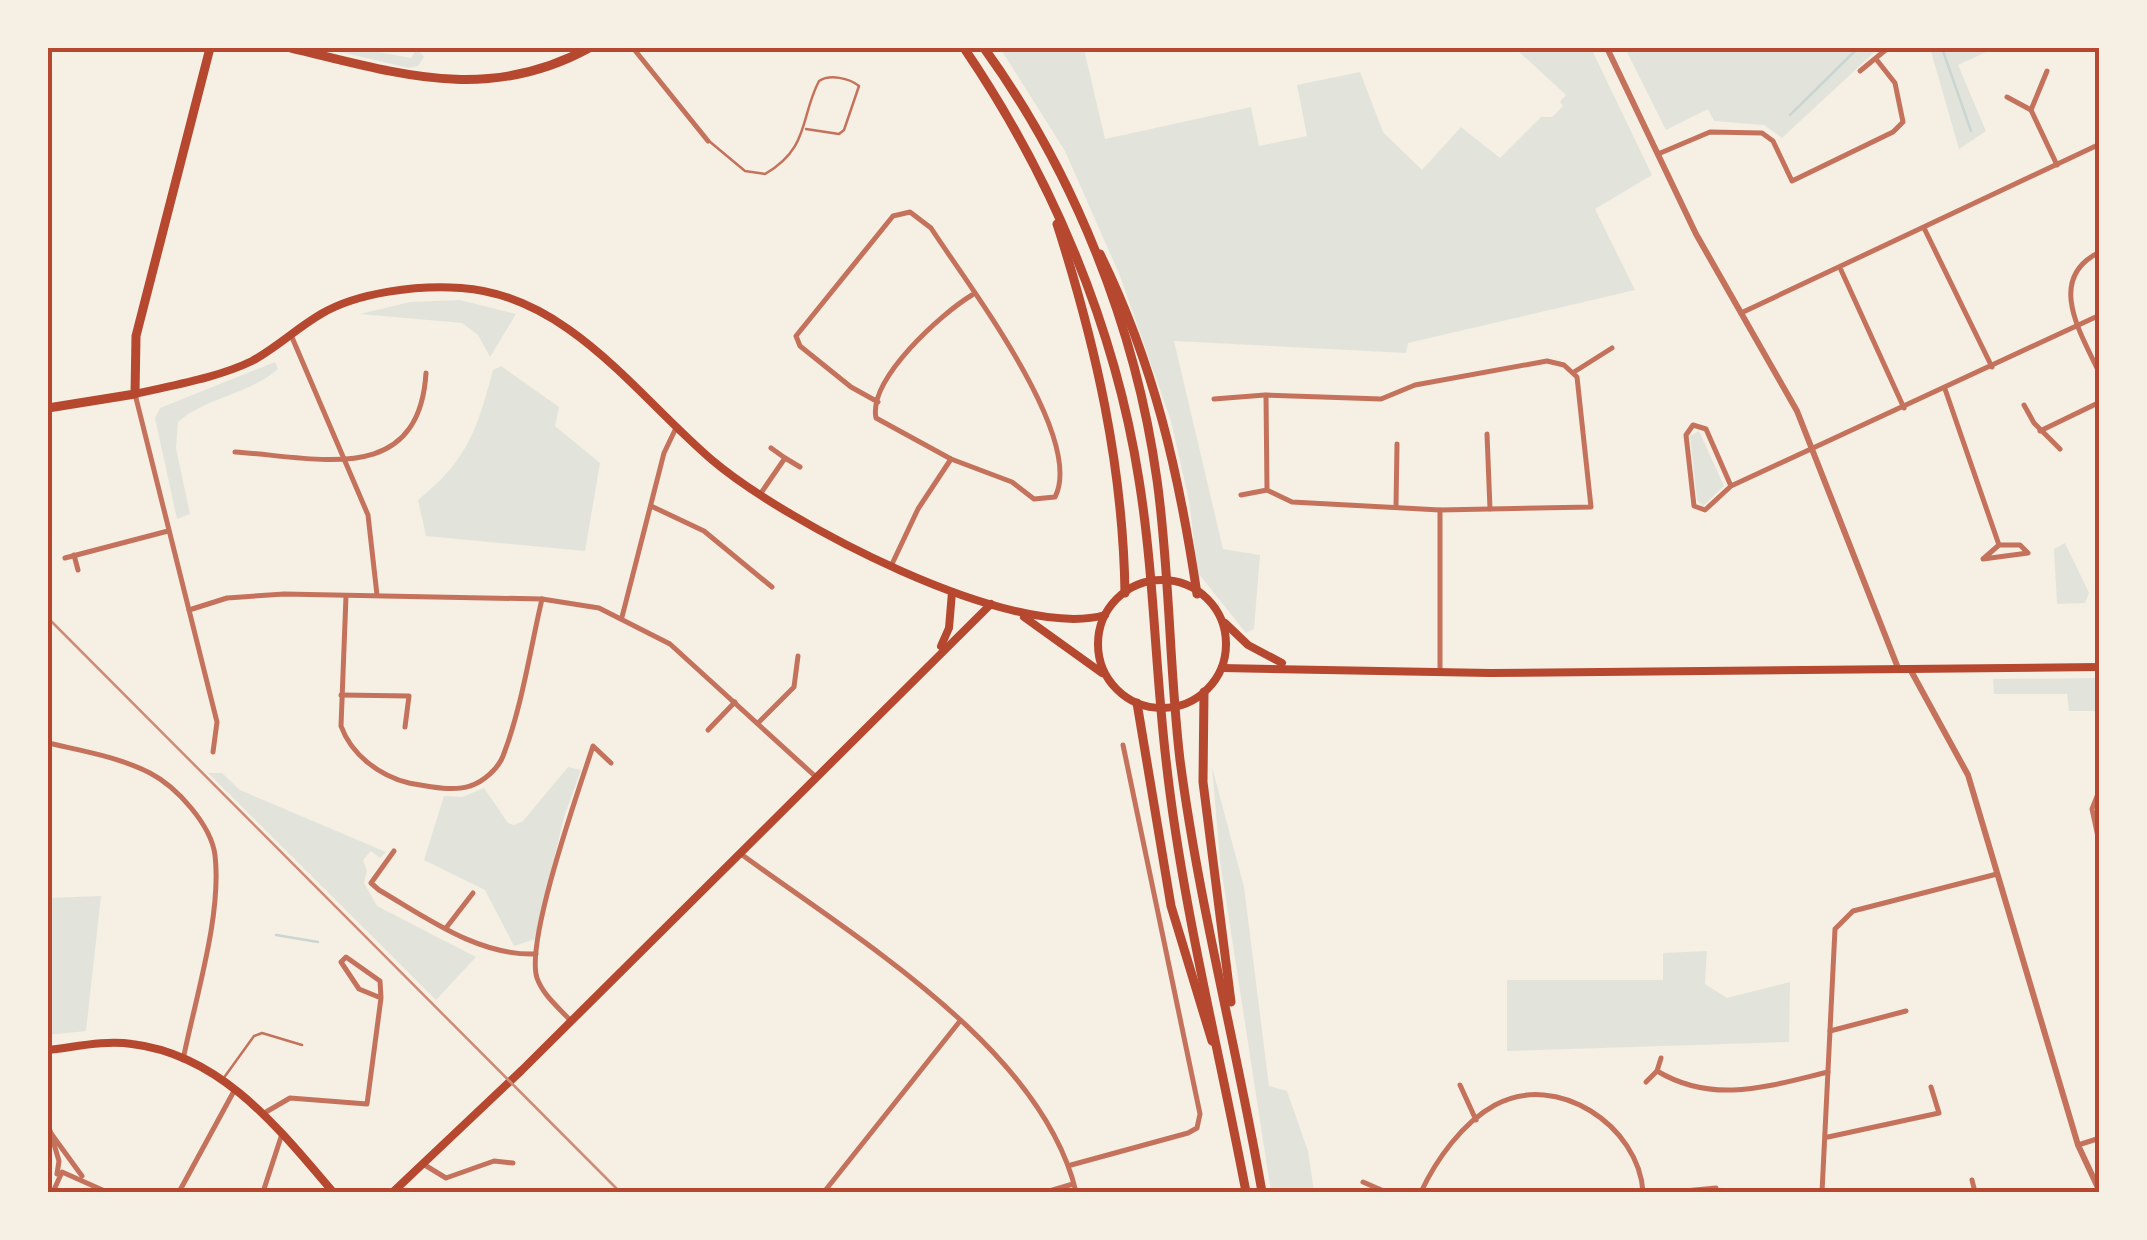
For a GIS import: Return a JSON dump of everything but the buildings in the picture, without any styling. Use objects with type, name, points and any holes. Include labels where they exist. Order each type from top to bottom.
[{"type":"main road","points":[[135,394],[136,336],[210,48]]},
{"type":"main road","points":[[291,48],[426,79],[463,82],[507,78],[550,67],[589,48]]},
{"type":"main road","points":[[964,48],[1043,183],[1086,286],[1130,428],[1150,554],[1166,760],[1246,1192]]},
{"type":"main road","points":[[984,48],[1030,116],[1138,334],[1166,422],[1197,594]]},
{"type":"main road","points":[[1043,183],[1077,288],[1107,404],[1119,472],[1126,593]]},
{"type":"main road","points":[[1068,189],[1108,291],[1149,431],[1163,532],[1180,761],[1262,1192]]},
{"type":"main road","points":[[48,408],[135,394],[248,363],[321,314],[362,299],[444,288],[492,292],[562,324],[714,461],[761,493],[892,564],[952,592],[1018,613],[1082,622],[1105,615]]},
{"type":"main road","points":[[1105,676],[1095,654],[1105,615],[1143,580],[1178,580],[1248,645],[1290,666]]},
{"type":"main road","points":[[935,656],[950,628],[952,592]]},
{"type":"main road","points":[[392,1192],[522,1070],[990,604]]},
{"type":"main road","points":[[1018,613],[1137,704],[1170,711],[1204,692],[1222,668],[1228,653],[1218,616]]},
{"type":"main road","points":[[1222,668],[1290,666],[1440,672],[2100,667]]},
{"type":"main road","points":[[1204,692],[1202,782],[1236,1049]]},
{"type":"main road","points":[[1137,704],[1171,906],[1196,998],[1221,1067]]},
{"type":"main road","points":[[48,1050],[131,1043],[183,1060],[236,1088],[266,1112],[333,1192]]},
{"type":"street","points":[[633,48],[708,141]]},
{"type":"street","points":[[1607,48],[1658,154],[1741,313],[1782,380],[1815,449],[1898,668]]},
{"type":"street","points":[[1860,71],[1888,48]]},
{"type":"street","points":[[1658,154],[1710,132],[1762,133],[1773,140],[1792,181],[1893,132],[1902,122],[1895,83],[1876,58]]},
{"type":"street","points":[[2031,110],[2046,71]]},
{"type":"street","points":[[2007,97],[2031,110],[2057,165]]},
{"type":"street","points":[[1741,313],[2100,144]]},
{"type":"street","points":[[878,402],[851,387],[800,346],[796,336],[894,216],[906,212],[919,216],[1031,382],[1060,454],[1061,486],[1055,497],[1034,499],[1012,482],[951,459],[878,422],[874,413],[892,373],[933,324],[972,295]]},
{"type":"street","points":[[1924,228],[1992,367]]},
{"type":"street","points":[[2100,252],[2072,277],[2069,298],[2077,326],[2100,374]]},
{"type":"street","points":[[1841,269],[1904,408]]},
{"type":"street","points":[[1731,486],[1706,429],[1694,425],[1686,435],[1694,506],[1704,510],[1714,506],[1731,486],[2100,315]]},
{"type":"street","points":[[290,334],[346,458],[371,527],[377,595]]},
{"type":"street","points":[[1574,372],[1612,348]]},
{"type":"street","points":[[1214,399],[1266,395],[1381,399],[1415,385],[1548,361],[1574,372],[1580,388],[1591,507],[1440,510],[1292,502],[1266,490],[1240,494]]},
{"type":"street","points":[[234,452],[346,458],[373,455],[407,436],[421,415],[426,374]]},
{"type":"street","points":[[1944,388],[1999,546]]},
{"type":"street","points":[[135,394],[217,722],[213,752]]},
{"type":"street","points":[[1266,395],[1266,490]]},
{"type":"street","points":[[2040,431],[2100,402]]},
{"type":"street","points":[[2024,405],[2040,431],[2060,449]]},
{"type":"street","points":[[622,617],[666,444],[676,427]]},
{"type":"street","points":[[1488,434],[1490,510]]},
{"type":"street","points":[[1396,506],[1397,444]]},
{"type":"street","points":[[771,448],[800,467]]},
{"type":"street","points":[[761,493],[785,458]]},
{"type":"street","points":[[892,564],[918,509],[951,459]]},
{"type":"street","points":[[651,506],[704,532],[772,587]]},
{"type":"street","points":[[1440,510],[1440,672]]},
{"type":"street","points":[[65,558],[168,531]]},
{"type":"street","points":[[1999,546],[2020,546],[2028,554],[1983,558],[1999,546]]},
{"type":"street","points":[[74,556],[78,570]]},
{"type":"street","points":[[189,610],[256,595],[542,599],[581,603],[622,617],[670,644],[816,777]]},
{"type":"street","points":[[346,595],[341,726],[353,751],[406,782],[473,786],[492,773],[502,758],[542,599]]},
{"type":"street","points":[[758,723],[794,687],[798,656]]},
{"type":"street","points":[[1908,667],[1968,776],[2078,1145],[2100,1192]]},
{"type":"street","points":[[341,695],[409,696],[405,727]]},
{"type":"street","points":[[708,730],[735,702]]},
{"type":"street","points":[[48,743],[104,756],[151,774],[180,795],[215,852],[213,904],[183,1060]]},
{"type":"street","points":[[1071,1165],[1188,1133],[1197,1128],[1200,1114],[1123,745]]},
{"type":"street","points":[[570,1020],[541,987],[536,954],[557,856],[593,746],[611,763]]},
{"type":"street","points":[[2100,789],[2092,809],[2100,846]]},
{"type":"street","points":[[394,851],[372,875],[371,882],[379,890],[486,948],[536,954]]},
{"type":"street","points":[[740,854],[960,1021],[1031,1101],[1071,1165],[1076,1192]]},
{"type":"street","points":[[1822,1192],[1828,1136],[1834,937],[1846,916],[1997,874]]},
{"type":"street","points":[[446,928],[473,893]]},
{"type":"street","points":[[266,1112],[290,1098],[367,1104],[381,998],[380,980],[346,957],[341,962],[360,990],[381,998]]},
{"type":"street","points":[[1830,1031],[1906,1011]]},
{"type":"street","points":[[824,1192],[960,1021]]},
{"type":"street","points":[[1646,1082],[1658,1071],[1662,1058]]},
{"type":"street","points":[[1658,1071],[1678,1084],[1730,1092],[1828,1072]]},
{"type":"street","points":[[1460,1084],[1476,1120]]},
{"type":"street","points":[[1828,1136],[1938,1112],[1932,1087]]},
{"type":"street","points":[[179,1192],[236,1088]]},
{"type":"street","points":[[1420,1192],[1449,1148],[1476,1120],[1494,1106],[1531,1096],[1586,1107],[1624,1142],[1638,1168],[1643,1192]]},
{"type":"street","points":[[48,1124],[59,1161],[52,1192]]},
{"type":"street","points":[[50,1132],[84,1178]]},
{"type":"street","points":[[264,1192],[276,1141],[283,1133]]},
{"type":"street","points":[[2078,1145],[2100,1138]]},
{"type":"street","points":[[423,1164],[446,1178],[494,1161],[513,1163]]},
{"type":"street","points":[[57,1177],[62,1172],[84,1178],[107,1192]]},
{"type":"street","points":[[1972,1180],[1974,1192]]},
{"type":"street","points":[[1363,1182],[1382,1192]]},
{"type":"street","points":[[1046,1192],[1074,1184]]},
{"type":"street","points":[[1674,1192],[1716,1188]]},
{"type":"lane","points":[[708,141],[745,171],[765,174],[786,157],[806,129],[818,81],[839,79],[859,86],[844,130],[832,134],[806,129]]},
{"type":"lane","points":[[222,1080],[254,1036],[262,1033],[302,1045]]},
{"type":"shaded area","points":[[324,48],[356,48],[411,58],[417,48],[424,57],[418,66],[409,68]]},
{"type":"shaded area","points":[[1000,48],[1090,48],[1084,49],[1105,139],[1251,107],[1259,146],[1307,136],[1297,85],[1360,72],[1383,132],[1422,170],[1461,127],[1500,158],[1541,117],[1552,117],[1563,106],[1560,102],[1566,95],[1515,48],[1591,48],[1652,175],[1595,209],[1635,290],[1408,343],[1406,353],[1174,341],[1223,549],[1260,555],[1254,629],[1246,633],[1198,573],[1189,501],[1171,421],[1120,276],[1065,151]]},
{"type":"shaded area","points":[[1625,48],[1879,48],[1782,138],[1764,125],[1714,121],[1708,109],[1666,130]]},
{"type":"shaded area","points":[[1930,48],[1995,48],[1958,65],[1986,131],[1959,149]]},
{"type":"shaded area","points":[[460,300],[516,314],[490,357],[478,335],[462,323],[360,314],[410,302]]},
{"type":"shaded area","points":[[275,362],[278,369],[266,378],[178,422],[176,448],[190,514],[177,519],[155,418],[160,408]]},
{"type":"shaded area","points":[[501,366],[559,407],[555,426],[600,463],[585,551],[426,536],[418,500],[459,457],[482,410],[493,370]]},
{"type":"shaded area","points":[[1699,431],[1724,486],[1703,506],[1697,500],[1690,436]]},
{"type":"shaded area","points":[[2065,543],[2089,593],[2085,603],[2057,604],[2054,549]]},
{"type":"shaded area","points":[[2099,678],[2099,711],[2069,711],[2067,694],[1994,694],[1993,679]]},
{"type":"shaded area","points":[[568,767],[581,770],[564,817],[535,939],[514,946],[485,890],[424,860],[444,796],[462,797],[484,788],[508,823],[514,825],[523,821]]},
{"type":"shaded area","points":[[1212,767],[1244,887],[1269,1086],[1287,1091],[1308,1151],[1314,1192],[1271,1192],[1220,861]]},
{"type":"shaded area","points":[[208,773],[222,773],[240,790],[386,852],[380,858],[371,851],[363,860],[367,871],[364,883],[377,906],[476,957],[436,1000]]},
{"type":"shaded area","points":[[101,896],[86,1031],[48,1035],[48,898]]},
{"type":"shaded area","points":[[1707,951],[1705,984],[1727,998],[1790,982],[1789,1042],[1507,1051],[1507,980],[1663,980],[1663,953]]},
{"type":"waterway","points":[[1790,115],[1858,48]]},
{"type":"waterway","points":[[1942,48],[1971,131]]},
{"type":"waterway","points":[[276,935],[318,942]]},
{"type":"railway","points":[[48,618],[620,1192]]}]
